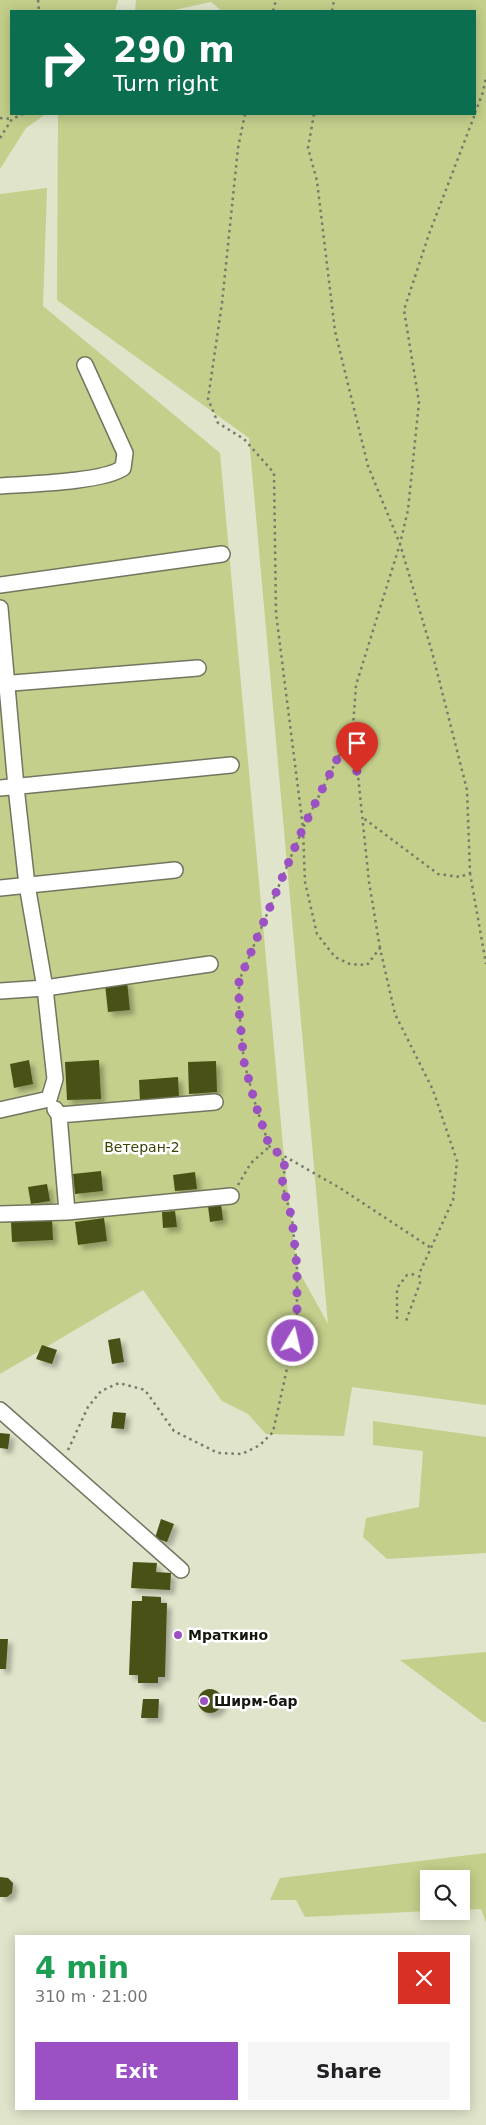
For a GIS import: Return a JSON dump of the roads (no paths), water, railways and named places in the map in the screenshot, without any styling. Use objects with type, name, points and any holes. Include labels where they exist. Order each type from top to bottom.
[{"type":"lane","points":[[0,486],[73,480],[116,473],[123,468],[125,453],[85,365]]},
{"type":"lane","points":[[0,585],[222,554]]},
{"type":"lane","points":[[0,608],[3,684],[27,885],[45,988],[55,1079],[49,1099]]},
{"type":"lane","points":[[3,684],[198,668]]},
{"type":"lane","points":[[0,788],[232,765]]},
{"type":"lane","points":[[0,888],[175,870]]},
{"type":"lane","points":[[0,991],[45,988],[210,964]]},
{"type":"lane","points":[[0,1110],[49,1099]]},
{"type":"lane","points":[[49,1099],[60,1115],[67,1212]]},
{"type":"lane","points":[[60,1115],[215,1102]]},
{"type":"lane","points":[[0,1214],[67,1212],[231,1196]]},
{"type":"lane","points":[[0,1410],[181,1570]]},
{"type":"place","name":"Мраткино","points":[[178,1635]]},
{"type":"place","name":"Ширм-бар","points":[[204,1701]]},
{"type":"park label","name":"Ветеран-2","points":[[142,1147]]}]
